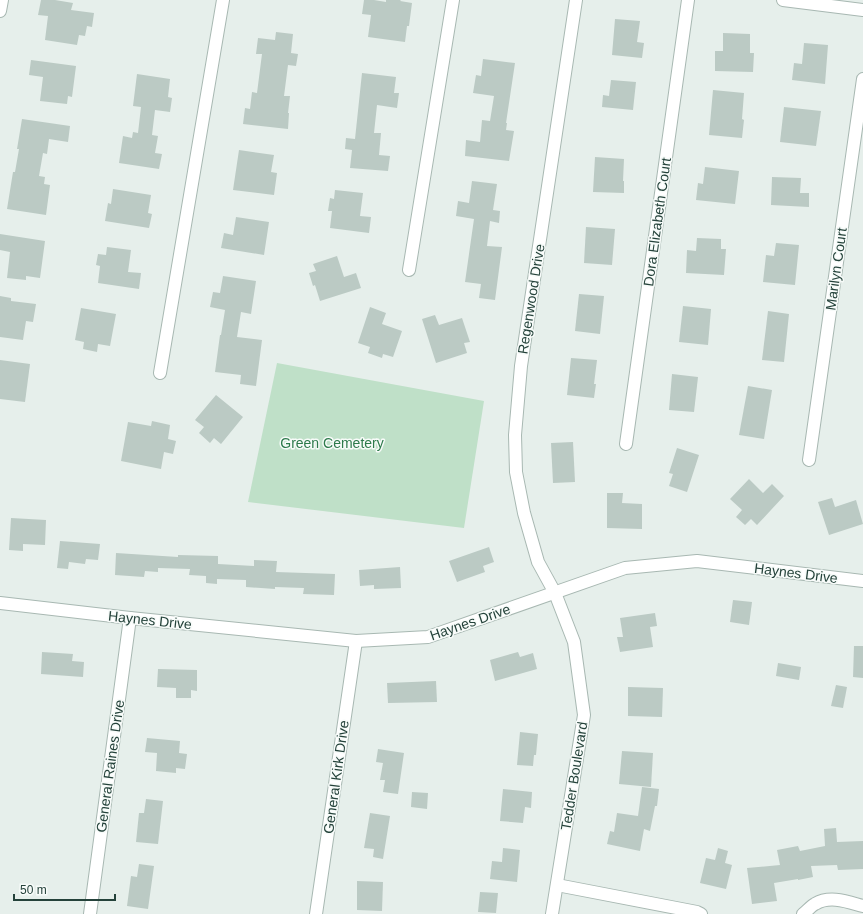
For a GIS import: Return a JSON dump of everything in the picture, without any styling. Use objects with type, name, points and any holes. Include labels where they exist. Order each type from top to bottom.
[{"type":"street","points":[[0,11],[2,0]]},
{"type":"street","points":[[160,372],[223,0]]},
{"type":"street","points":[[409,270],[453,0]]},
{"type":"street","name":"Regenwood Drive","points":[[555,592],[538,562],[524,513],[516,472],[515,435],[521,366],[576,0]]},
{"type":"street","name":"Dora Elizabeth Court","points":[[626,444],[688,0]]},
{"type":"street","points":[[783,0],[863,10]]},
{"type":"street","name":"Marilyn Court","points":[[809,460],[863,79]]},
{"type":"street","name":"Haynes Drive","points":[[0,603],[356,641],[428,637],[625,568],[697,561],[863,580]]},
{"type":"street","name":"Tedder Boulevard","points":[[552,914],[584,715],[574,642],[555,592]]},
{"type":"street","name":"General Raines Drive","points":[[90,914],[130,618]]},
{"type":"street","name":"General Kirk Drive","points":[[316,914],[356,641]]},
{"type":"street","points":[[557,885],[698,912],[701,914]]},
{"type":"street","points":[[803,914],[816,904],[824,901],[839,900],[863,906]]},
{"type":"green space","name":"Green Cemetery","points":[[277,363],[484,401],[464,528],[248,502]]},
{"type":"building","points":[[41,0],[55,0],[73,3],[71,10],[94,13],[92,27],[87,26],[85,36],[79,35],[77,45],[45,40],[48,16],[38,15]]},
{"type":"building","points":[[364,0],[386,2],[386,0],[401,0],[400,1],[412,3],[405,42],[368,37],[371,15],[362,14]]},
{"type":"building","points":[[615,19],[640,21],[637,42],[644,43],[642,58],[612,55]]},
{"type":"building","points":[[276,32],[293,34],[291,53],[298,54],[296,66],[288,65],[284,96],[290,96],[288,129],[243,124],[245,108],[250,109],[252,92],[257,93],[262,54],[256,54],[258,38],[275,40]]},
{"type":"building","points":[[723,33],[750,34],[750,53],[754,53],[753,72],[715,71],[715,51],[723,51]]},
{"type":"building","points":[[804,43],[828,45],[825,84],[792,80],[794,63],[802,64]]},
{"type":"building","points":[[483,59],[515,63],[506,123],[506,130],[514,131],[509,161],[465,156],[466,140],[480,142],[482,120],[490,121],[494,96],[473,93],[476,75],[481,76]]},
{"type":"building","points":[[31,60],[76,66],[72,97],[68,96],[67,104],[40,101],[43,77],[29,75]]},
{"type":"building","points":[[362,73],[396,77],[394,93],[399,93],[397,108],[377,105],[374,133],[381,133],[379,155],[390,156],[388,171],[350,168],[352,150],[345,149],[346,138],[355,139]]},
{"type":"building","points":[[137,74],[170,79],[168,97],[172,98],[170,112],[155,110],[152,135],[158,136],[155,153],[162,154],[159,169],[119,163],[123,136],[132,138],[133,132],[138,133],[141,107],[133,106]]},
{"type":"building","points":[[611,80],[636,82],[633,110],[602,107],[603,95],[609,96]]},
{"type":"building","points":[[713,90],[744,93],[742,138],[709,135]]},
{"type":"building","points":[[784,107],[821,111],[816,146],[780,142]]},
{"type":"building","points":[[22,119],[70,126],[68,142],[49,139],[47,154],[43,153],[39,176],[45,177],[44,184],[50,185],[46,215],[7,209],[13,172],[15,172],[19,149],[17,149]]},
{"type":"building","points":[[239,150],[274,155],[271,172],[277,173],[274,195],[233,190]]},
{"type":"building","points":[[595,157],[624,159],[624,193],[593,192]]},
{"type":"building","points":[[705,167],[739,171],[735,204],[696,200],[698,183],[703,184]]},
{"type":"building","points":[[772,177],[801,178],[800,193],[809,193],[809,207],[771,205]]},
{"type":"building","points":[[472,181],[497,184],[493,210],[500,211],[499,223],[490,221],[487,246],[502,247],[495,300],[479,298],[481,284],[465,282],[474,219],[456,216],[458,201],[469,203]]},
{"type":"building","points":[[113,189],[151,195],[148,213],[152,214],[149,228],[105,221],[108,203],[111,204]]},
{"type":"building","points":[[335,190],[363,193],[360,216],[371,217],[369,233],[330,228],[332,211],[328,211],[330,198],[334,199]]},
{"type":"building","points":[[236,217],[269,222],[264,255],[221,248],[224,233],[233,235]]},
{"type":"building","points":[[586,227],[615,229],[612,265],[584,263]]},
{"type":"building","points":[[0,234],[45,241],[40,278],[26,276],[26,280],[7,278],[10,252],[0,250]]},
{"type":"building","points":[[697,238],[721,239],[721,249],[726,249],[724,275],[686,273],[687,250],[696,251]]},
{"type":"building","points":[[776,243],[799,245],[795,285],[763,282],[766,255],[774,256]]},
{"type":"building","points":[[107,247],[131,250],[128,272],[141,273],[139,289],[98,283],[100,266],[96,265],[98,254],[106,255]]},
{"type":"building","points":[[337,256],[344,277],[356,273],[361,288],[320,301],[309,273],[316,271],[313,264]]},
{"type":"building","points":[[223,276],[256,281],[251,314],[241,312],[237,337],[262,340],[256,386],[240,384],[241,375],[215,372],[225,310],[210,307],[213,292],[220,293]]},
{"type":"building","points":[[579,294],[604,296],[600,334],[575,331]]},
{"type":"building","points":[[0,296],[11,298],[11,301],[36,304],[33,322],[26,321],[23,340],[0,337]]},
{"type":"building","points":[[683,306],[711,309],[708,345],[679,342]]},
{"type":"building","points":[[370,307],[386,313],[382,324],[402,331],[393,357],[383,354],[382,358],[368,353],[370,347],[358,343]]},
{"type":"building","points":[[81,308],[116,314],[110,346],[98,344],[97,352],[83,349],[84,342],[75,340]]},
{"type":"building","points":[[768,311],[789,314],[784,362],[762,360]]},
{"type":"building","points":[[435,315],[439,325],[462,318],[470,342],[464,343],[467,353],[436,363],[422,319]]},
{"type":"building","points":[[571,358],[597,360],[594,398],[567,395]]},
{"type":"building","points":[[0,360],[30,364],[25,402],[0,399]]},
{"type":"building","points":[[672,374],[698,377],[694,412],[669,410]]},
{"type":"building","points":[[748,386],[772,390],[764,439],[739,435]]},
{"type":"building","points":[[216,395],[243,417],[221,444],[214,438],[210,443],[199,433],[204,427],[195,420]]},
{"type":"building","points":[[152,421],[170,425],[168,439],[176,441],[173,454],[164,452],[161,469],[121,461],[128,422],[151,426]]},
{"type":"building","points":[[573,442],[575,482],[553,483],[551,443]]},
{"type":"building","points":[[677,448],[699,455],[687,492],[669,486],[673,474],[669,473]]},
{"type":"building","points":[[749,479],[763,493],[772,484],[784,496],[757,525],[751,519],[745,525],[736,517],[742,510],[730,499]]},
{"type":"building","points":[[607,493],[623,493],[622,503],[642,504],[642,529],[607,528]]},
{"type":"building","points":[[832,498],[835,507],[856,500],[863,524],[829,535],[818,502]]},
{"type":"building","points":[[11,518],[46,520],[45,545],[23,544],[23,551],[9,550]]},
{"type":"building","points":[[60,541],[100,544],[98,560],[86,559],[85,564],[69,562],[68,569],[57,568]]},
{"type":"building","points":[[489,547],[494,562],[483,566],[485,572],[457,582],[449,561]]},
{"type":"building","points":[[116,553],[178,557],[178,555],[218,556],[218,564],[254,566],[254,560],[277,561],[276,572],[335,574],[334,595],[303,594],[304,588],[275,587],[275,589],[246,587],[246,580],[217,579],[217,584],[206,583],[206,576],[189,575],[190,569],[158,568],[158,572],[145,571],[144,577],[115,575]]},
{"type":"building","points":[[400,567],[401,588],[374,589],[374,585],[360,586],[359,570]]},
{"type":"building","points":[[733,600],[752,602],[749,625],[730,622]]},
{"type":"building","points":[[655,613],[657,626],[650,627],[653,647],[620,652],[617,637],[623,637],[620,618]]},
{"type":"building","points":[[854,646],[863,646],[863,678],[853,677]]},
{"type":"building","points":[[42,652],[73,654],[72,661],[84,662],[83,677],[41,674]]},
{"type":"building","points":[[518,652],[520,657],[533,653],[537,669],[495,681],[490,660]]},
{"type":"building","points":[[778,663],[801,667],[799,680],[776,676]]},
{"type":"building","points":[[158,669],[197,670],[197,691],[191,690],[191,698],[176,698],[176,688],[157,687]]},
{"type":"building","points":[[436,681],[437,702],[388,703],[387,683]]},
{"type":"building","points":[[836,685],[847,687],[843,708],[831,706]]},
{"type":"building","points":[[628,687],[663,688],[662,717],[628,716]]},
{"type":"building","points":[[520,732],[538,734],[536,755],[534,755],[533,766],[517,765]]},
{"type":"building","points":[[147,738],[180,741],[179,753],[187,754],[185,769],[176,768],[176,773],[156,771],[157,753],[145,752]]},
{"type":"building","points":[[378,749],[404,753],[398,794],[383,792],[385,780],[380,780],[383,763],[376,762]]},
{"type":"building","points":[[622,751],[653,753],[651,787],[619,784]]},
{"type":"building","points":[[642,787],[659,789],[657,806],[655,806],[650,831],[644,829],[640,851],[607,844],[610,831],[614,832],[617,813],[638,816]]},
{"type":"building","points":[[503,789],[532,792],[531,808],[525,807],[523,823],[500,821]]},
{"type":"building","points":[[412,792],[428,793],[427,809],[411,807]]},
{"type":"building","points":[[146,799],[163,801],[158,844],[136,842],[139,813],[144,813]]},
{"type":"building","points":[[370,813],[390,816],[383,859],[373,857],[374,849],[364,848]]},
{"type":"building","points":[[836,828],[837,842],[863,841],[863,869],[838,870],[837,865],[811,866],[813,877],[774,883],[777,901],[752,904],[747,868],[780,865],[777,850],[798,846],[800,851],[825,846],[824,829]]},
{"type":"building","points":[[503,848],[520,850],[517,882],[490,879],[492,861],[502,862]]},
{"type":"building","points":[[718,848],[728,851],[725,863],[732,865],[726,889],[700,883],[706,858],[715,860]]},
{"type":"building","points":[[139,864],[154,866],[148,909],[127,906],[131,876],[137,877]]},
{"type":"building","points":[[357,881],[383,882],[382,911],[357,910]]},
{"type":"building","points":[[480,892],[498,893],[496,913],[478,912]]}]
